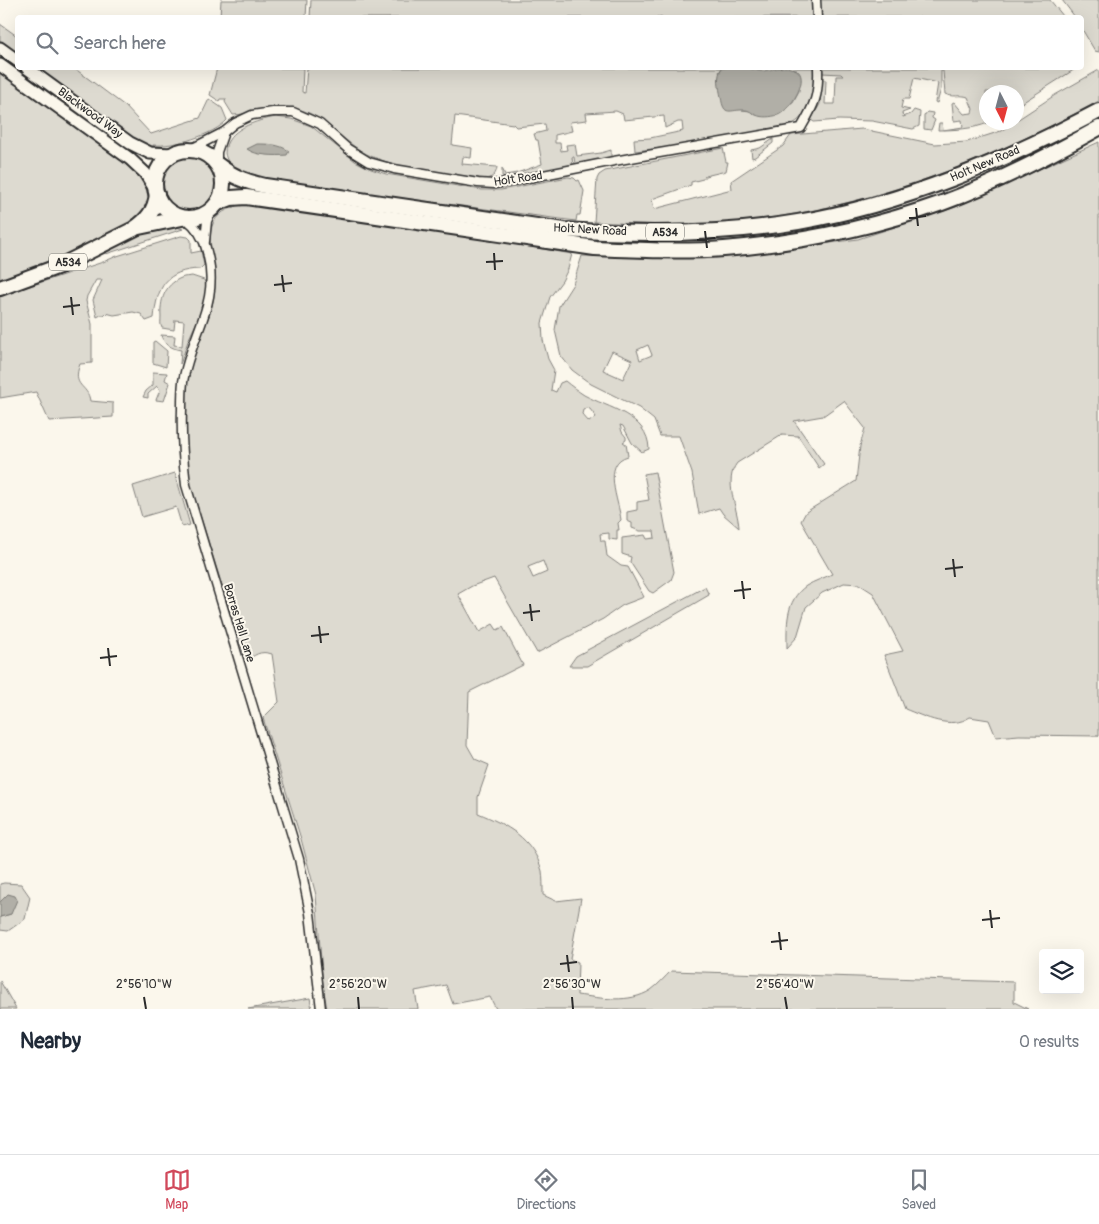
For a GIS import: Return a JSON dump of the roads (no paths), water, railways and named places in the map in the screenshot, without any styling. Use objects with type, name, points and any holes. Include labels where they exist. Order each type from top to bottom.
[{"type":"highway","name":"Holt New Road","points":[[218,164],[240,180],[265,186],[564,230],[604,233],[735,230],[798,222],[859,209],[916,192],[1020,150],[1099,111]]},
{"type":"highway","name":"Holt New Road","points":[[215,206],[233,198],[246,197],[595,248],[649,250],[722,249],[780,243],[832,234],[885,221],[942,203],[1032,163],[1099,128]]},
{"type":"highway","points":[[189,150],[207,155],[218,164],[222,174],[223,193],[215,206],[202,216],[183,218],[168,211],[162,205],[156,193],[156,176],[159,167],[174,154],[189,150]]},
{"type":"highway","name":"A534","points":[[0,288],[62,265],[134,228],[150,214],[155,203],[156,193]]},
{"type":"highway","name":"A534","points":[[134,228],[159,221],[183,218]]},
{"type":"street","points":[[816,0],[817,15]]},
{"type":"street","points":[[0,48],[15,59]]},
{"type":"street","name":"Blackwood Way","points":[[0,65],[130,159],[145,173],[156,193]]},
{"type":"street","name":"Blackwood Way","points":[[30,70],[130,143],[150,153],[174,154]]},
{"type":"street","name":"Holt Road","points":[[189,150],[252,115],[293,112],[320,124],[348,149],[369,162],[478,183],[494,184],[801,128],[814,106],[818,87],[818,70]]},
{"type":"street","points":[[218,164],[217,152],[224,132]]},
{"type":"street","name":"Borras Hall Lane","points":[[205,243],[206,221],[215,206]]},
{"type":"street","name":"Borras Hall Lane","points":[[183,218],[197,229],[205,243],[211,266],[212,288],[206,316],[189,355],[183,384],[182,429],[186,485],[299,859],[310,913],[321,1009]]}]
